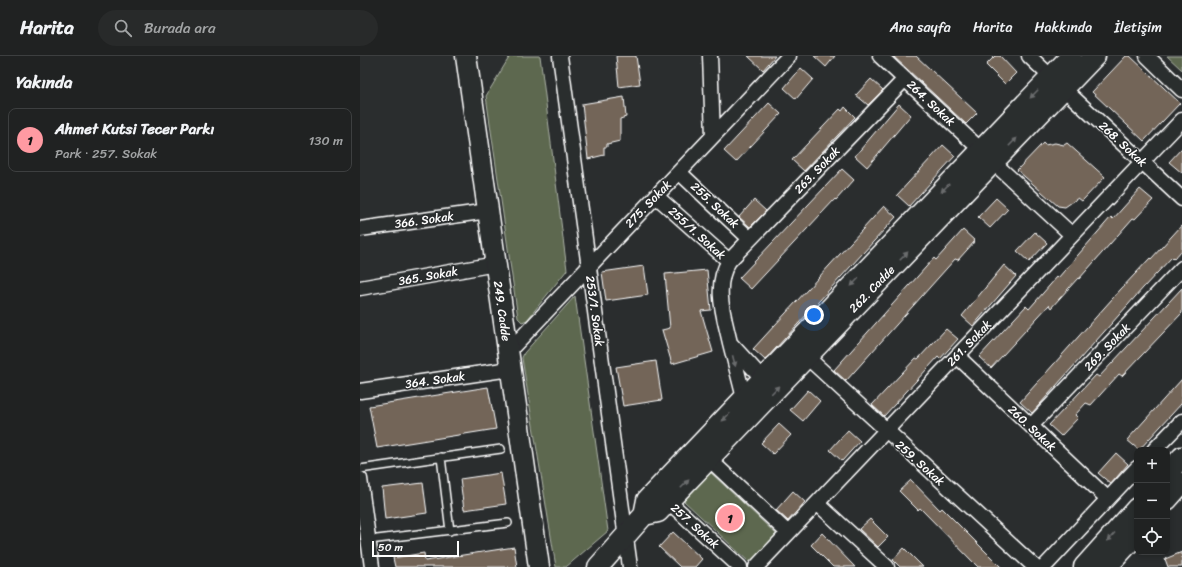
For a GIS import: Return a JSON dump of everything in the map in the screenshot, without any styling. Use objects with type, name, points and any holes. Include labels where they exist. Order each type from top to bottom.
[{"type":"street","name":"249. Cadde","points":[[466,56],[539,567]]},
{"type":"street","name":"253/1. Sokak","points":[[560,56],[630,567]]},
{"type":"street","points":[[710,56],[713,136]]},
{"type":"street","name":"275. Sokak","points":[[509,360],[589,266],[789,56]]},
{"type":"street","name":"264. Sokak","points":[[880,56],[1072,236]]},
{"type":"street","name":"268. Sokak","points":[[1029,56],[1182,199]]},
{"type":"street","name":"262. Cadde","points":[[1058,83],[1071,56]]},
{"type":"street","name":"262. Cadde","points":[[598,567],[644,515],[647,500],[762,379],[987,156],[1058,83],[1095,56]]},
{"type":"street","points":[[1147,56],[1182,90]]},
{"type":"street","name":"263. Sokak","points":[[729,261],[905,79]]},
{"type":"street","name":"261. Sokak","points":[[756,567],[1182,120]]},
{"type":"street","name":"262. Cadde","points":[[644,515],[658,512],[807,357],[987,156]]},
{"type":"street","name":"255. Sokak","points":[[679,172],[750,239]]},
{"type":"street","name":"255/1. Sokak","points":[[656,196],[729,261],[724,268],[721,301],[744,398]]},
{"type":"street","name":"366. Sokak","points":[[360,229],[488,211]]},
{"type":"street","name":"365. Sokak","points":[[360,288],[496,264]]},
{"type":"street","name":"269. Sokak","points":[[1031,426],[1182,268]]},
{"type":"street","name":"255/1. Sokak","points":[[730,343],[762,379]]},
{"type":"street","name":"260. Sokak","points":[[957,356],[1108,499]]},
{"type":"street","name":"259. Sokak","points":[[807,357],[885,431],[1035,567]]},
{"type":"street","name":"364. Sokak","points":[[360,391],[509,360]]},
{"type":"street","points":[[1157,447],[1182,421]]},
{"type":"street","points":[[1170,471],[1182,457]]},
{"type":"street","points":[[709,459],[788,533]]},
{"type":"street","points":[[1044,567],[1134,471]]},
{"type":"street","points":[[360,479],[372,567]]},
{"type":"street","points":[[1170,497],[1182,483]]},
{"type":"street","name":"257. Sokak","points":[[668,502],[740,567]]},
{"type":"street","points":[[817,503],[887,567]]},
{"type":"street","points":[[1084,567],[1134,511]]},
{"type":"street","points":[[1107,567],[1134,537]]},
{"type":"lane","points":[[360,469],[501,449]]},
{"type":"lane","points":[[441,457],[450,531]]},
{"type":"lane","points":[[368,540],[508,524]]},
{"type":"green space","points":[[510,56],[540,56],[567,270],[527,320],[522,322],[518,318],[486,96]]},
{"type":"green space","points":[[1167,56],[1182,56],[1182,70]]},
{"type":"green space","points":[[575,296],[608,531],[566,567],[556,567],[522,358],[524,353]]},
{"type":"green space","points":[[710,472],[776,534],[750,563],[684,501]]},
{"type":"building","points":[[616,56],[636,56],[640,84],[619,87]]},
{"type":"building","points":[[748,56],[775,56],[763,70]]},
{"type":"building","points":[[814,56],[835,56],[826,67]]},
{"type":"building","points":[[893,56],[916,56],[977,113],[966,124]]},
{"type":"building","points":[[995,56],[1000,56],[1016,73],[1005,84],[986,65]]},
{"type":"building","points":[[1126,56],[1130,56],[1180,103],[1144,141],[1092,92]]},
{"type":"building","points":[[801,68],[813,79],[796,99],[784,88]]},
{"type":"building","points":[[871,79],[883,90],[868,105],[856,95]]},
{"type":"building","points":[[624,97],[626,117],[620,119],[620,141],[607,144],[607,147],[604,147],[604,155],[588,159],[582,104]]},
{"type":"building","points":[[769,103],[781,114],[736,162],[724,151]]},
{"type":"building","points":[[899,104],[911,115],[867,167],[855,156]]},
{"type":"building","points":[[845,107],[855,117],[804,171],[792,160],[840,109],[842,111]]},
{"type":"building","points":[[1043,143],[1045,145],[1055,143],[1064,145],[1067,143],[1105,177],[1082,201],[1078,198],[1065,207],[1058,206],[1017,170]]},
{"type":"building","points":[[943,145],[955,156],[909,206],[897,195]]},
{"type":"building","points":[[1182,148],[1182,173],[1169,162]]},
{"type":"building","points":[[842,169],[854,180],[751,289],[739,278]]},
{"type":"building","points":[[1140,189],[1153,200],[1135,219],[1133,218],[1051,308],[1049,305],[991,368],[979,357],[1026,306],[1029,309],[1111,217],[1113,219]]},
{"type":"building","points":[[996,198],[1008,209],[990,228],[978,217]]},
{"type":"building","points":[[754,200],[766,211],[750,227],[739,217]]},
{"type":"building","points":[[884,206],[896,217],[765,360],[753,349]]},
{"type":"building","points":[[1182,225],[1182,250],[1174,259],[1172,257],[1143,288],[1032,413],[1020,402],[1121,289]]},
{"type":"building","points":[[963,230],[975,241],[958,260],[955,259],[846,381],[834,370],[934,258],[936,260]]},
{"type":"building","points":[[1035,232],[1047,243],[1029,262],[1017,251]]},
{"type":"building","points":[[1004,265],[1016,276],[973,326],[962,316]]},
{"type":"building","points":[[644,266],[648,295],[606,301],[602,272]]},
{"type":"building","points":[[707,270],[711,310],[701,311],[713,352],[672,364],[662,330],[670,328],[665,274]]},
{"type":"building","points":[[1182,288],[1182,313],[1122,376],[1119,374],[1091,405],[1086,403],[1075,415],[1078,418],[1061,436],[1049,425],[1096,375],[1099,377]]},
{"type":"building","points":[[946,329],[958,339],[940,359],[938,357],[884,416],[872,405],[916,358],[918,359]]},
{"type":"building","points":[[656,361],[662,400],[623,406],[616,367]]},
{"type":"building","points":[[1182,379],[1182,403],[1142,447],[1135,447],[1127,440]]},
{"type":"building","points":[[488,387],[496,429],[377,448],[369,406]]},
{"type":"building","points":[[808,390],[820,401],[803,421],[790,410]]},
{"type":"building","points":[[779,424],[791,435],[773,454],[761,443]]},
{"type":"building","points":[[848,430],[860,441],[842,461],[830,450]]},
{"type":"building","points":[[1116,453],[1128,464],[1111,484],[1098,473]]},
{"type":"building","points":[[501,473],[506,504],[464,510],[460,479]]},
{"type":"building","points":[[911,480],[940,510],[942,508],[1001,567],[978,567],[920,508],[918,510],[899,491]]},
{"type":"building","points":[[423,483],[427,513],[385,519],[382,488]]},
{"type":"building","points":[[793,491],[805,502],[788,521],[776,510]]},
{"type":"building","points":[[870,519],[888,537],[878,547],[859,529]]},
{"type":"building","points":[[673,532],[702,559],[695,567],[680,567],[659,547]]},
{"type":"building","points":[[822,533],[855,567],[833,567],[811,545]]},
{"type":"building","points":[[514,547],[517,567],[395,567],[393,558],[424,553],[425,561]]},
{"type":"building","points":[[904,548],[923,567],[900,567],[893,560]]},
{"type":"building","points":[[1182,552],[1182,567],[1168,567],[1165,559]]},
{"type":"place","name":"Ahmet Kutsi Tecer Parkı","points":[[730,518]]}]
